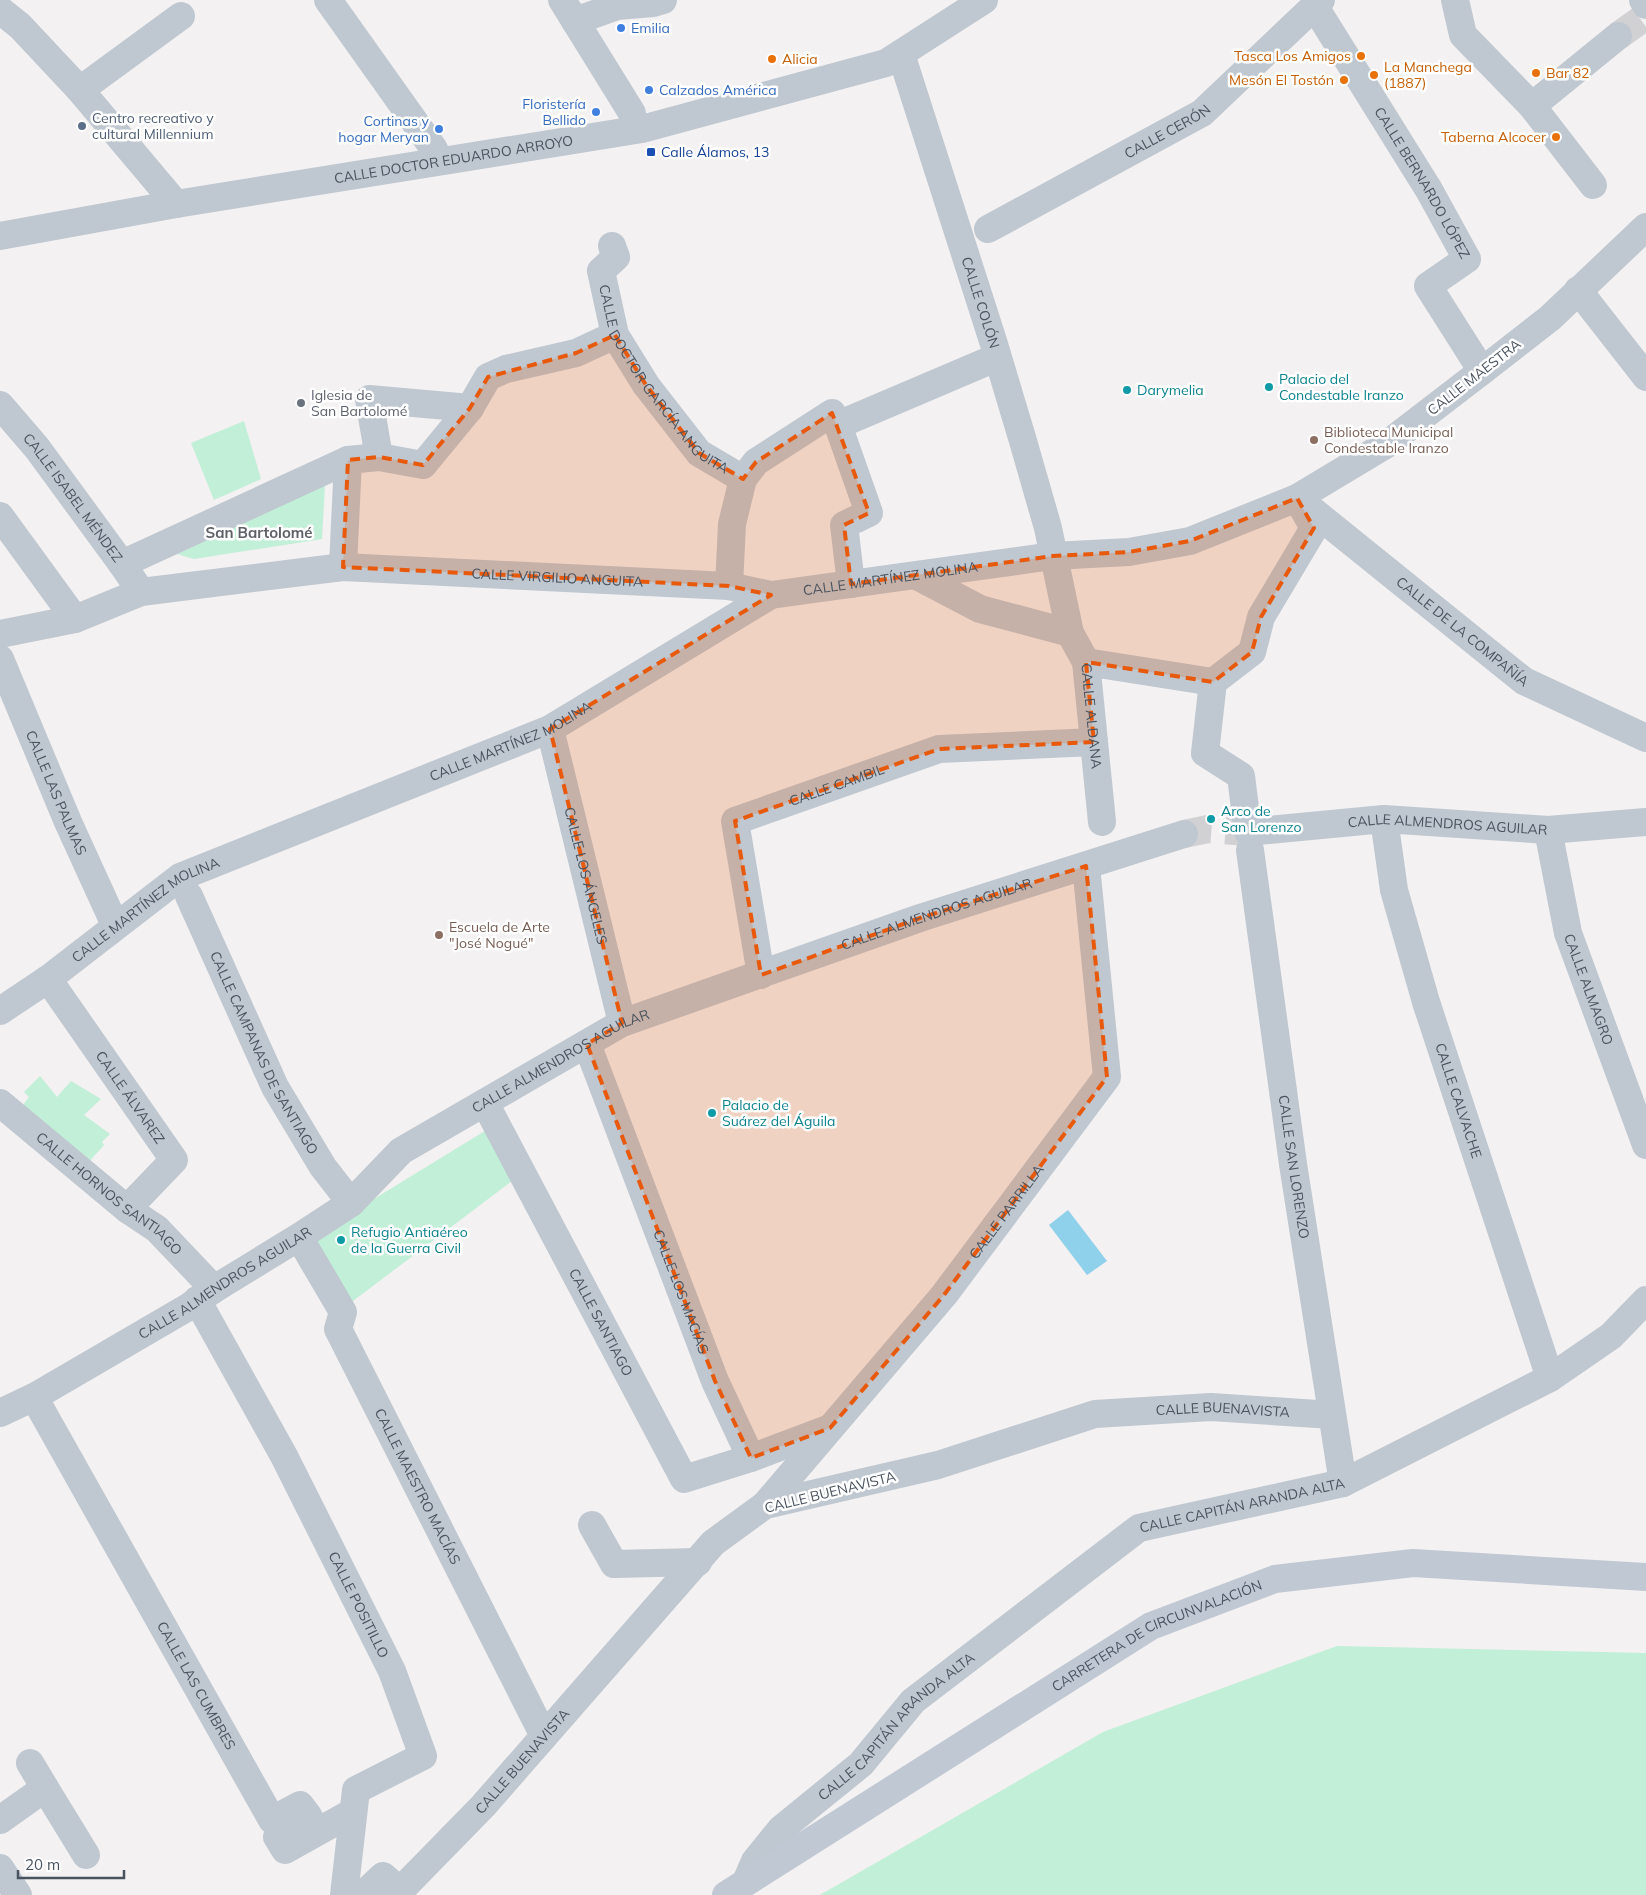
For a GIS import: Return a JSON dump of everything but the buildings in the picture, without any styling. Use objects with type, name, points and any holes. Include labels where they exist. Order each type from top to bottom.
[{"type":"main road","name":"CARRETERA DE CIRCUNVALACIÓN","points":[[736,1889],[1151,1626],[1275,1579],[1413,1563],[1646,1577]]},
{"type":"street","points":[[328,0],[434,149]]},
{"type":"street","points":[[632,113],[568,10],[653,3],[663,0]]},
{"type":"street","name":"CALLE DOCTOR EDUARDO ARROYO","points":[[0,236],[176,204],[642,129],[886,63],[984,0]]},
{"type":"street","points":[[1455,0],[1463,35],[1532,106],[1593,185]]},
{"type":"street","points":[[1642,0],[1646,5]]},
{"type":"street","name":"CALLE CERÓN","points":[[988,229],[1202,113],[1318,3]]},
{"type":"street","name":"CALLE BERNARDO LÓPEZ","points":[[1318,3],[1429,190],[1467,259],[1428,286],[1482,372]]},
{"type":"street","points":[[0,10],[20,26],[80,90],[176,204]]},
{"type":"street","points":[[80,90],[181,16]]},
{"type":"street","points":[[1532,106],[1618,36]]},
{"type":"street","name":"CALLE COLÓN","points":[[901,54],[993,341],[1045,520],[1053,556]]},
{"type":"street","name":"CALLE MAESTRA","points":[[1053,556],[1129,552],[1190,541],[1297,498],[1387,444],[1482,372],[1550,318],[1646,226]]},
{"type":"street","name":"CALLE DOCTOR GARCÍA ANGUITA","points":[[612,246],[616,258],[601,271],[615,335],[646,385],[698,453],[743,479]]},
{"type":"street","points":[[1578,290],[1646,377]]},
{"type":"street","points":[[122,564],[348,460],[379,457],[423,465],[470,408],[488,377],[506,369],[576,353],[615,335]]},
{"type":"street","points":[[838,425],[986,362]]},
{"type":"street","points":[[379,457],[369,398],[470,408]]},
{"type":"street","name":"CALLE ISABEL MÉNDEZ","points":[[0,405],[37,448],[141,592]]},
{"type":"street","points":[[729,586],[732,524],[743,479],[756,462],[832,413],[869,513],[844,525],[851,584]]},
{"type":"street","points":[[343,567],[348,460]]},
{"type":"street","points":[[1086,662],[1213,682],[1252,652],[1261,617],[1314,528],[1297,498]]},
{"type":"street","name":"CALLE DE LA COMPAÑÍA","points":[[1297,498],[1524,681],[1646,738]]},
{"type":"street","points":[[0,516],[75,619]]},
{"type":"street","name":"CALLE MARTÍNEZ MOLINA","points":[[0,1011],[48,979],[115,925],[180,877],[550,729],[771,595],[1053,556]]},
{"type":"street","name":"CALLE ALDANA","points":[[1053,556],[1070,632],[1086,662],[1102,822]]},
{"type":"street","name":"CALLE VIRGILIO ANGUITA","points":[[0,634],[75,619],[141,592],[343,567],[729,586],[771,595]]},
{"type":"street","points":[[918,576],[980,609],[1070,632]]},
{"type":"street","name":"CALLE LAS PALMAS","points":[[0,659],[68,822],[115,925]]},
{"type":"street","name":"CALLE SAN LORENZO","points":[[1213,682],[1205,753],[1241,776],[1293,1164],[1343,1483]]},
{"type":"street","name":"CALLE LOS ÁNGELES","points":[[550,729],[622,1023]]},
{"type":"street","name":"CALLE CAMBIL","points":[[761,976],[735,821],[940,749],[1094,742]]},
{"type":"street","name":"CALLE ALMENDROS AGUILAR","points":[[1249,841],[1384,819],[1548,830],[1646,822]]},
{"type":"street","name":"CALLE CALVACHE","points":[[1384,819],[1394,890],[1426,1002],[1550,1378]]},
{"type":"street","name":"CALLE ALMAGRO","points":[[1548,830],[1568,933],[1646,1145]]},
{"type":"street","name":"CALLE ALMENDROS AGUILAR","points":[[0,1413],[34,1397],[299,1237],[351,1203],[401,1151],[622,1023],[761,976],[920,918],[1184,834]]},
{"type":"street","name":"CALLE PARRILLA","points":[[765,1505],[944,1295],[1107,1078],[1086,866]]},
{"type":"street","name":"CALLE CAMPANAS DE SANTIAGO","points":[[189,896],[275,1087],[323,1167],[351,1203]]},
{"type":"street","name":"CALLE ÁLVAREZ","points":[[48,979],[174,1160],[127,1209]]},
{"type":"street","name":"CALLE LOS MACÍAS","points":[[587,1044],[715,1381],[751,1458]]},
{"type":"street","name":"CALLE SANTIAGO","points":[[485,1102],[684,1479],[751,1458]]},
{"type":"street","name":"CALLE HORNOS SANTIAGO","points":[[0,1103],[127,1209],[157,1229],[205,1294]]},
{"type":"street","name":"CALLE MAESTRO MACÍAS","points":[[299,1237],[343,1312],[338,1329],[544,1736]]},
{"type":"street","name":"CALLE POSITILLO","points":[[205,1294],[388,1662],[423,1756],[356,1790],[344,1895]]},
{"type":"street","name":"CALLE CAPITÁN ARANDA ALTA","points":[[736,1889],[780,1829],[861,1764],[913,1701],[1139,1528],[1343,1483],[1550,1378],[1611,1336],[1646,1300]]},
{"type":"street","name":"CALLE LAS CUMBRES","points":[[34,1397],[272,1820],[300,1804],[309,1817],[277,1837],[285,1850],[353,1812]]},
{"type":"street","name":"CALLE BUENAVISTA","points":[[398,1893],[483,1806],[713,1543],[765,1505],[938,1464],[1095,1414],[1211,1407],[1332,1415]]},
{"type":"street","points":[[751,1458],[830,1428]]},
{"type":"street","points":[[592,1525],[614,1564],[698,1562]]},
{"type":"street","points":[[30,1763],[86,1855]]},
{"type":"street","points":[[0,1820],[45,1788]]},
{"type":"street","points":[[0,1868],[18,1895]]},
{"type":"street","points":[[363,1895],[383,1876],[398,1893]]},
{"type":"highlighted area","points":[[615,335],[646,385],[699,453],[743,479],[756,462],[832,413],[869,513],[844,525],[851,584],[1053,556],[1129,552],[1190,541],[1297,498],[1314,528],[1261,617],[1252,652],[1213,682],[1086,662],[1094,742],[939,749],[735,821],[761,975],[920,918],[1086,866],[1107,1077],[944,1295],[830,1428],[751,1458],[715,1381],[587,1044],[622,1023],[550,729],[771,595],[729,586],[343,567],[348,460],[379,457],[423,465],[470,408],[488,377],[576,353]]},
{"type":"green space","points":[[244,421],[261,479],[214,500],[191,443]]},
{"type":"green space","points":[[325,484],[322,539],[194,559],[177,554]]},
{"type":"green space","points":[[40,1076],[57,1097],[71,1081],[101,1099],[84,1115],[110,1134],[102,1142],[104,1145],[85,1166],[17,1113],[29,1097],[24,1092]]},
{"type":"green space","points":[[493,1126],[516,1178],[349,1304],[312,1237]]},
{"type":"green space","points":[[1337,1646],[1646,1653],[1646,1895],[820,1895],[1103,1732]]},
{"type":"water","points":[[1068,1210],[1107,1261],[1087,1275],[1049,1225]]},
{"type":"tunnel","points":[[1618,36],[1646,16]]},
{"type":"tunnel","points":[[1184,834],[1208,829],[1248,832]]},
{"type":"place","name":"Emilia","points":[[621,28]]},
{"type":"place","name":"Tasca Los Amigos","points":[[1361,56]]},
{"type":"place","name":"Alicia","points":[[772,59]]},
{"type":"place","name":"Bar 82","points":[[1536,73]]},
{"type":"place","name":"La Manchega (1887)","points":[[1374,75]]},
{"type":"place","name":"Mesón El Tostón","points":[[1344,80]]},
{"type":"place","name":"Calzados América","points":[[649,90]]},
{"type":"place","name":"Floristería Bellido","points":[[596,112]]},
{"type":"place","name":"Centro recreativo y cultural Millennium","points":[[82,126]]},
{"type":"place","name":"Cortinas y hogar Meryan","points":[[439,129]]},
{"type":"place","name":"Taberna Alcocer","points":[[1556,137]]},
{"type":"place","name":"Calle Álamos, 13","points":[[651,152]]},
{"type":"place","name":"Palacio del Condestable Iranzo","points":[[1269,387]]},
{"type":"place","name":"Darymelia","points":[[1127,390]]},
{"type":"place","name":"Iglesia de San Bartolomé","points":[[301,403]]},
{"type":"place","name":"Biblioteca Municipal Condestable Iranzo","points":[[1314,440]]},
{"type":"place","name":"Arco de San Lorenzo","points":[[1211,819]]},
{"type":"place","name":"Escuela de Arte \"José Nogué\"","points":[[439,935]]},
{"type":"place","name":"Palacio de Suárez del Águila","points":[[712,1113]]},
{"type":"place","name":"Refugio Antiaéreo de la Guerra Civil","points":[[341,1240]]},
{"type":"district","name":"San Bartolomé","points":[[259,533]]}]
